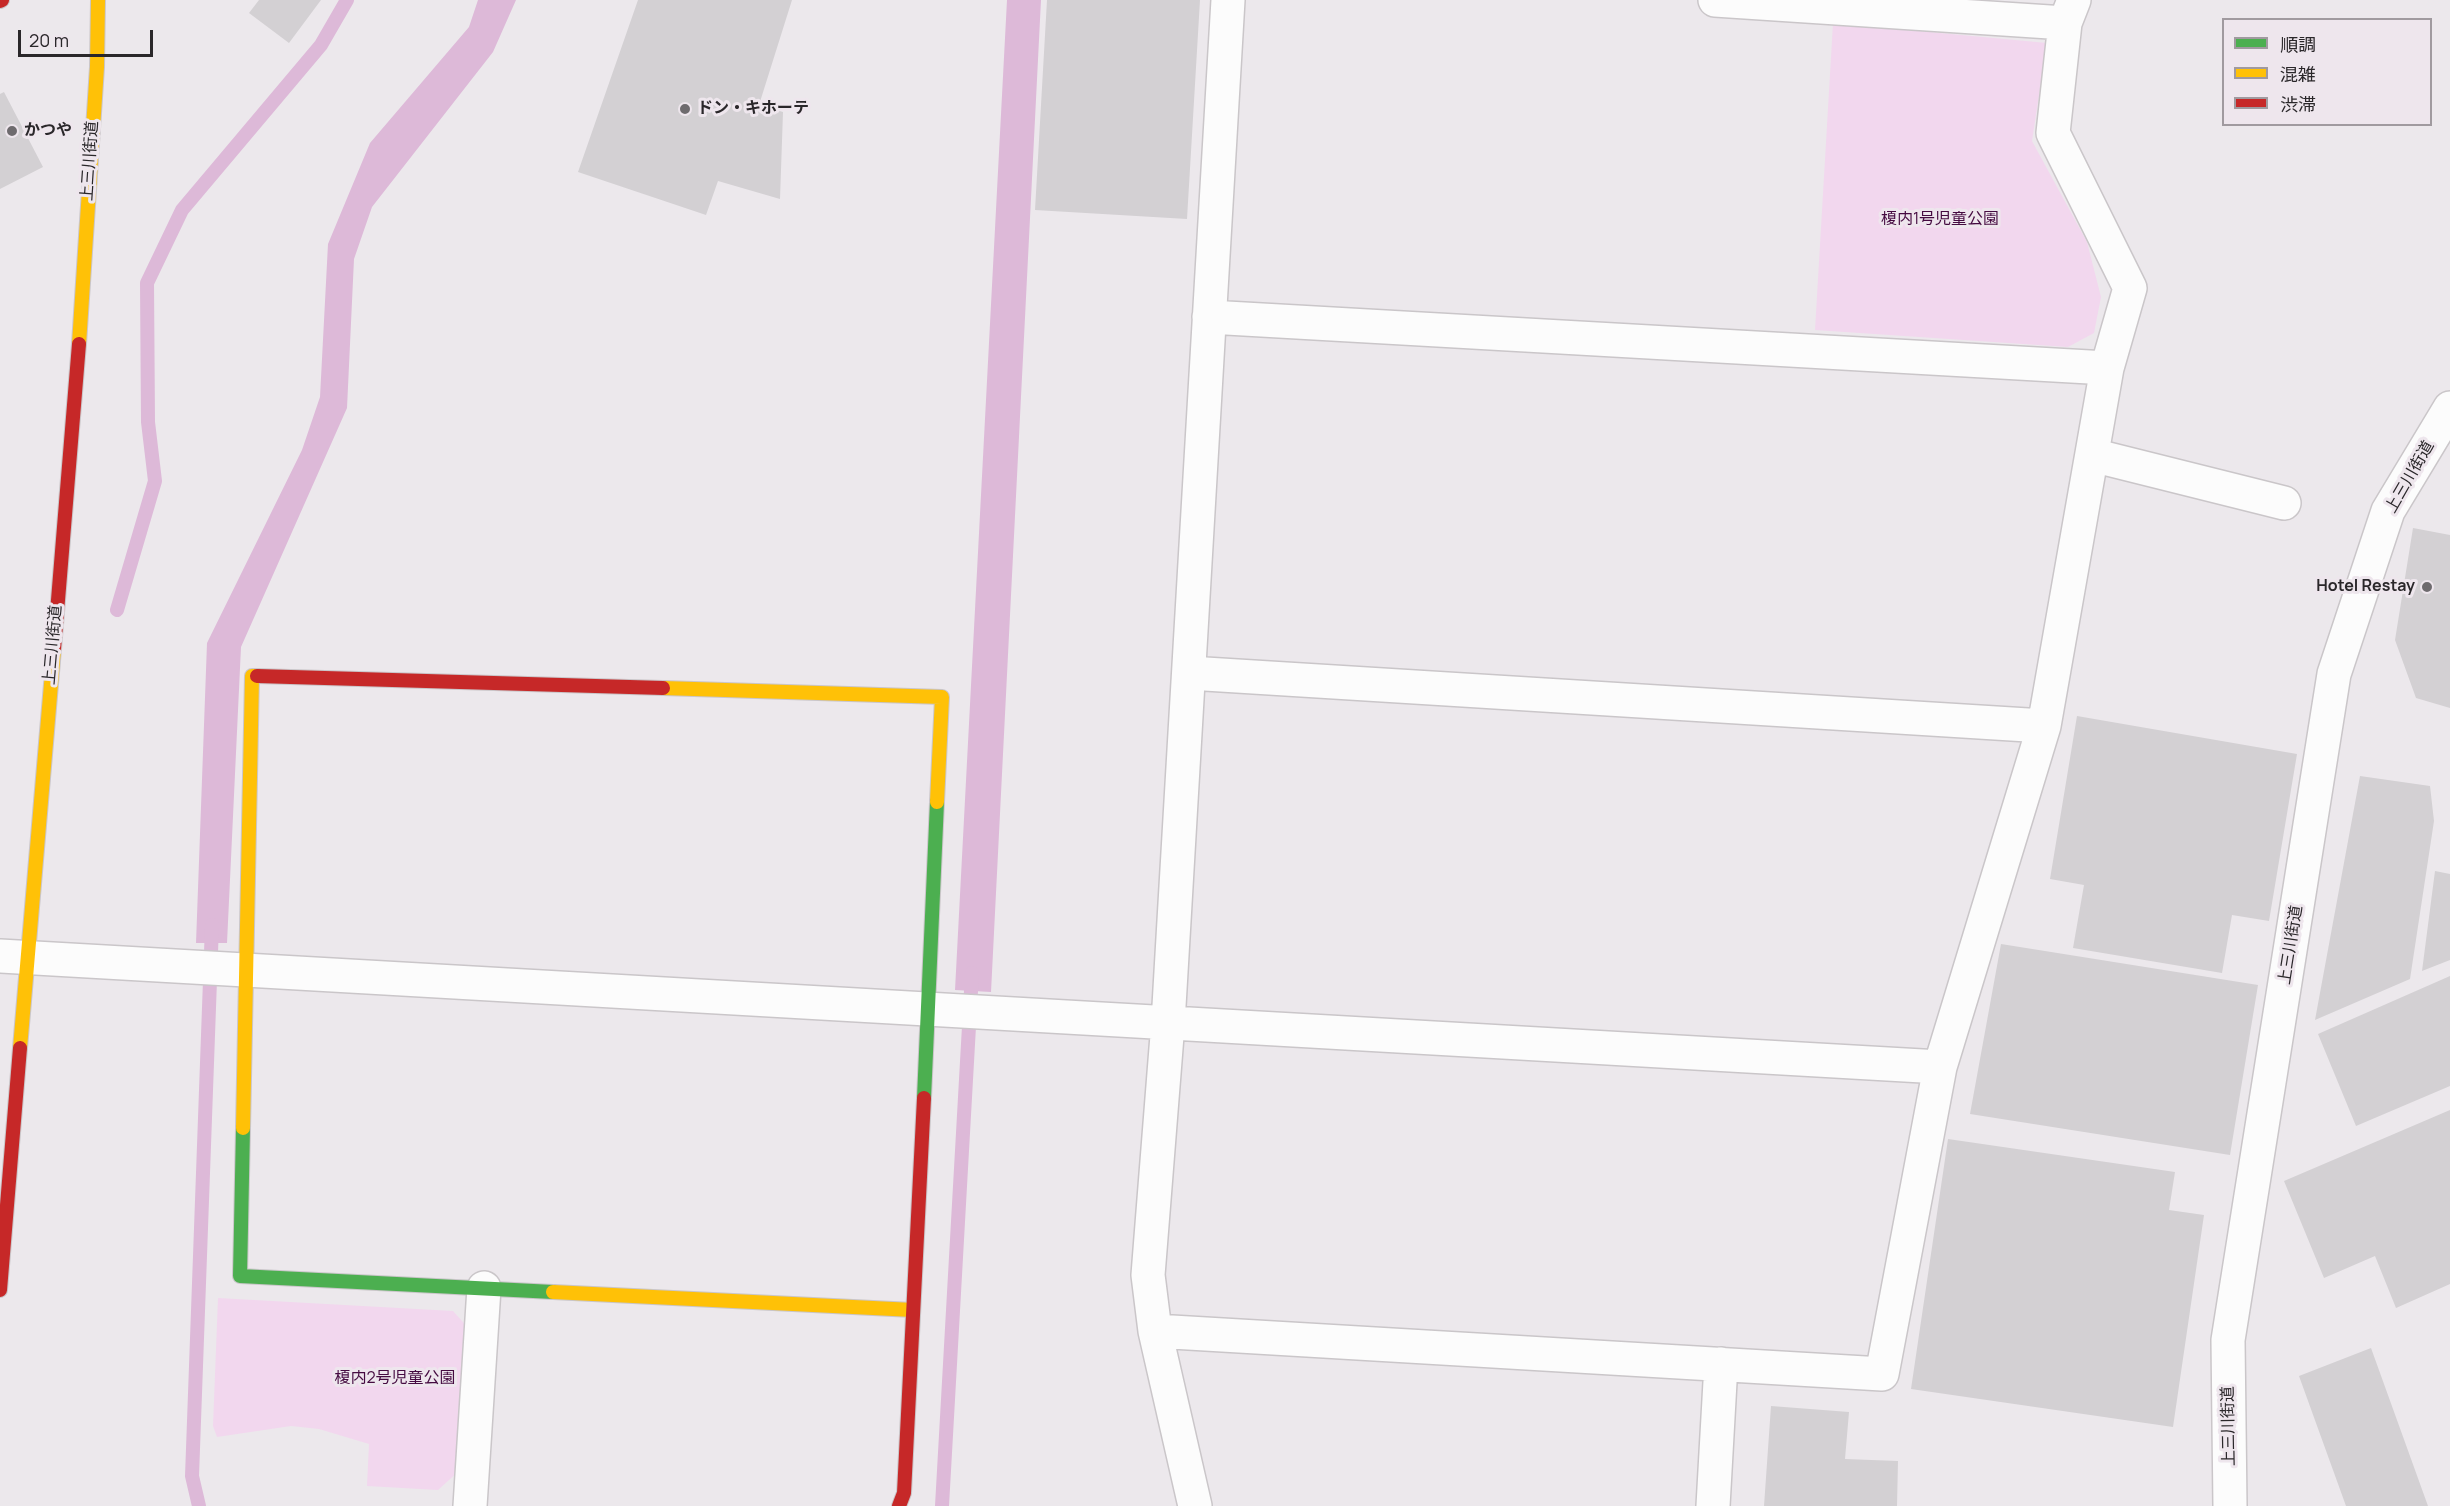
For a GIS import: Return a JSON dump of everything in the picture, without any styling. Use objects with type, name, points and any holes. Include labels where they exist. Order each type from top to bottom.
[{"type":"street","name":"上三川街道","points":[[0,1290],[14,957],[78,357],[97,67],[98,0]]},
{"type":"street","points":[[1195,1506],[1155,1331],[1148,1275],[1168,1023],[1228,0]]},
{"type":"street","points":[[1155,1331],[1882,1374],[1940,1067],[2044,726],[2107,368],[2130,288],[2053,133],[2070,12],[1715,0]]},
{"type":"street","points":[[1209,317],[2107,368]]},
{"type":"street","name":"上三川街道","points":[[2230,1506],[2228,1340],[2334,674],[2388,512],[2450,408]]},
{"type":"street","points":[[2092,455],[2284,503]]},
{"type":"street","points":[[1189,673],[2044,726]]},
{"type":"street","points":[[899,1506],[904,1493],[928,1008],[942,697],[252,676],[240,1276],[913,1310]]},
{"type":"street","points":[[14,957],[1940,1067]]},
{"type":"street","points":[[470,1506],[484,1288]]},
{"type":"street","points":[[1713,1506],[1721,1364]]},
{"type":"green space","name":"榎内1号児童公園","points":[[1833,23],[2047,43],[2032,141],[2087,242],[2101,297],[2094,333],[2068,347],[1815,330]]},
{"type":"green space","name":"榎内2号児童公園","points":[[218,1298],[453,1311],[471,1331],[459,1471],[438,1490],[367,1486],[369,1444],[319,1429],[291,1426],[217,1437],[213,1426]]},
{"type":"shaded area","points":[[478,0],[516,0],[493,52],[372,207],[354,259],[347,408],[241,647],[227,943],[196,943],[207,643],[302,450],[320,397],[328,244],[370,143],[469,27]]},
{"type":"shaded area","points":[[1007,0],[1041,0],[991,992],[955,990]]},
{"type":"building","points":[[259,0],[321,0],[289,43],[249,13]]},
{"type":"building","name":"ドン・キホーテ","points":[[638,0],[792,0],[759,105],[783,112],[780,199],[718,181],[706,215],[578,172]]},
{"type":"building","points":[[1047,0],[1200,0],[1187,219],[1035,210]]},
{"type":"building","name":"かつや","points":[[4,92],[43,167],[0,189],[0,94]]},
{"type":"building","name":"Hotel Restay","points":[[2413,528],[2450,535],[2450,708],[2416,698],[2395,640]]},
{"type":"building","points":[[2077,716],[2297,754],[2269,921],[2232,915],[2222,973],[2073,948],[2084,885],[2050,879]]},
{"type":"building","points":[[2360,776],[2430,786],[2434,821],[2410,979],[2315,1020]]},
{"type":"building","points":[[2435,871],[2450,874],[2450,960],[2422,971]]},
{"type":"building","points":[[2001,944],[2258,985],[2230,1155],[1970,1114]]},
{"type":"building","points":[[2450,976],[2450,1086],[2356,1126],[2318,1034]]},
{"type":"building","points":[[2450,1110],[2450,1284],[2396,1308],[2375,1256],[2324,1278],[2284,1181]]},
{"type":"building","points":[[1948,1139],[2175,1172],[2169,1210],[2204,1215],[2173,1427],[1911,1389]]},
{"type":"building","points":[[2371,1348],[2428,1506],[2346,1506],[2299,1376]]},
{"type":"building","points":[[1771,1406],[1849,1412],[1845,1459],[1898,1461],[1897,1506],[1764,1506]]},
{"type":"waterway","points":[[117,610],[155,481],[148,422],[147,283],[182,210],[321,45],[347,0]]},
{"type":"waterway","points":[[199,1506],[192,1476],[212,925]]},
{"type":"waterway","points":[[942,1506],[972,973]]},
{"type":"traffic: fast","points":[[924,1098],[937,802]]},
{"type":"traffic: fast","points":[[243,1128],[240,1276],[553,1292]]},
{"type":"traffic: slow","points":[[79,344],[97,67],[98,0]]},
{"type":"traffic: slow","points":[[20,1048],[54,649]]},
{"type":"traffic: slow","points":[[243,1128],[252,676],[257,676]]},
{"type":"traffic: slow","points":[[663,688],[942,697],[937,802]]},
{"type":"traffic: slow","points":[[553,1292],[913,1310]]},
{"type":"traffic: jam","points":[[54,649],[79,344]]},
{"type":"traffic: jam","points":[[257,676],[663,688]]},
{"type":"traffic: jam","points":[[0,1290],[20,1048]]},
{"type":"traffic: jam","points":[[899,1506],[904,1493],[924,1098]]},
{"type":"place","name":"ドン・キホーテ","points":[[685,109]]},
{"type":"place","name":"かつや","points":[[12,131]]},
{"type":"place","name":"Hotel Restay","points":[[2427,587]]}]
